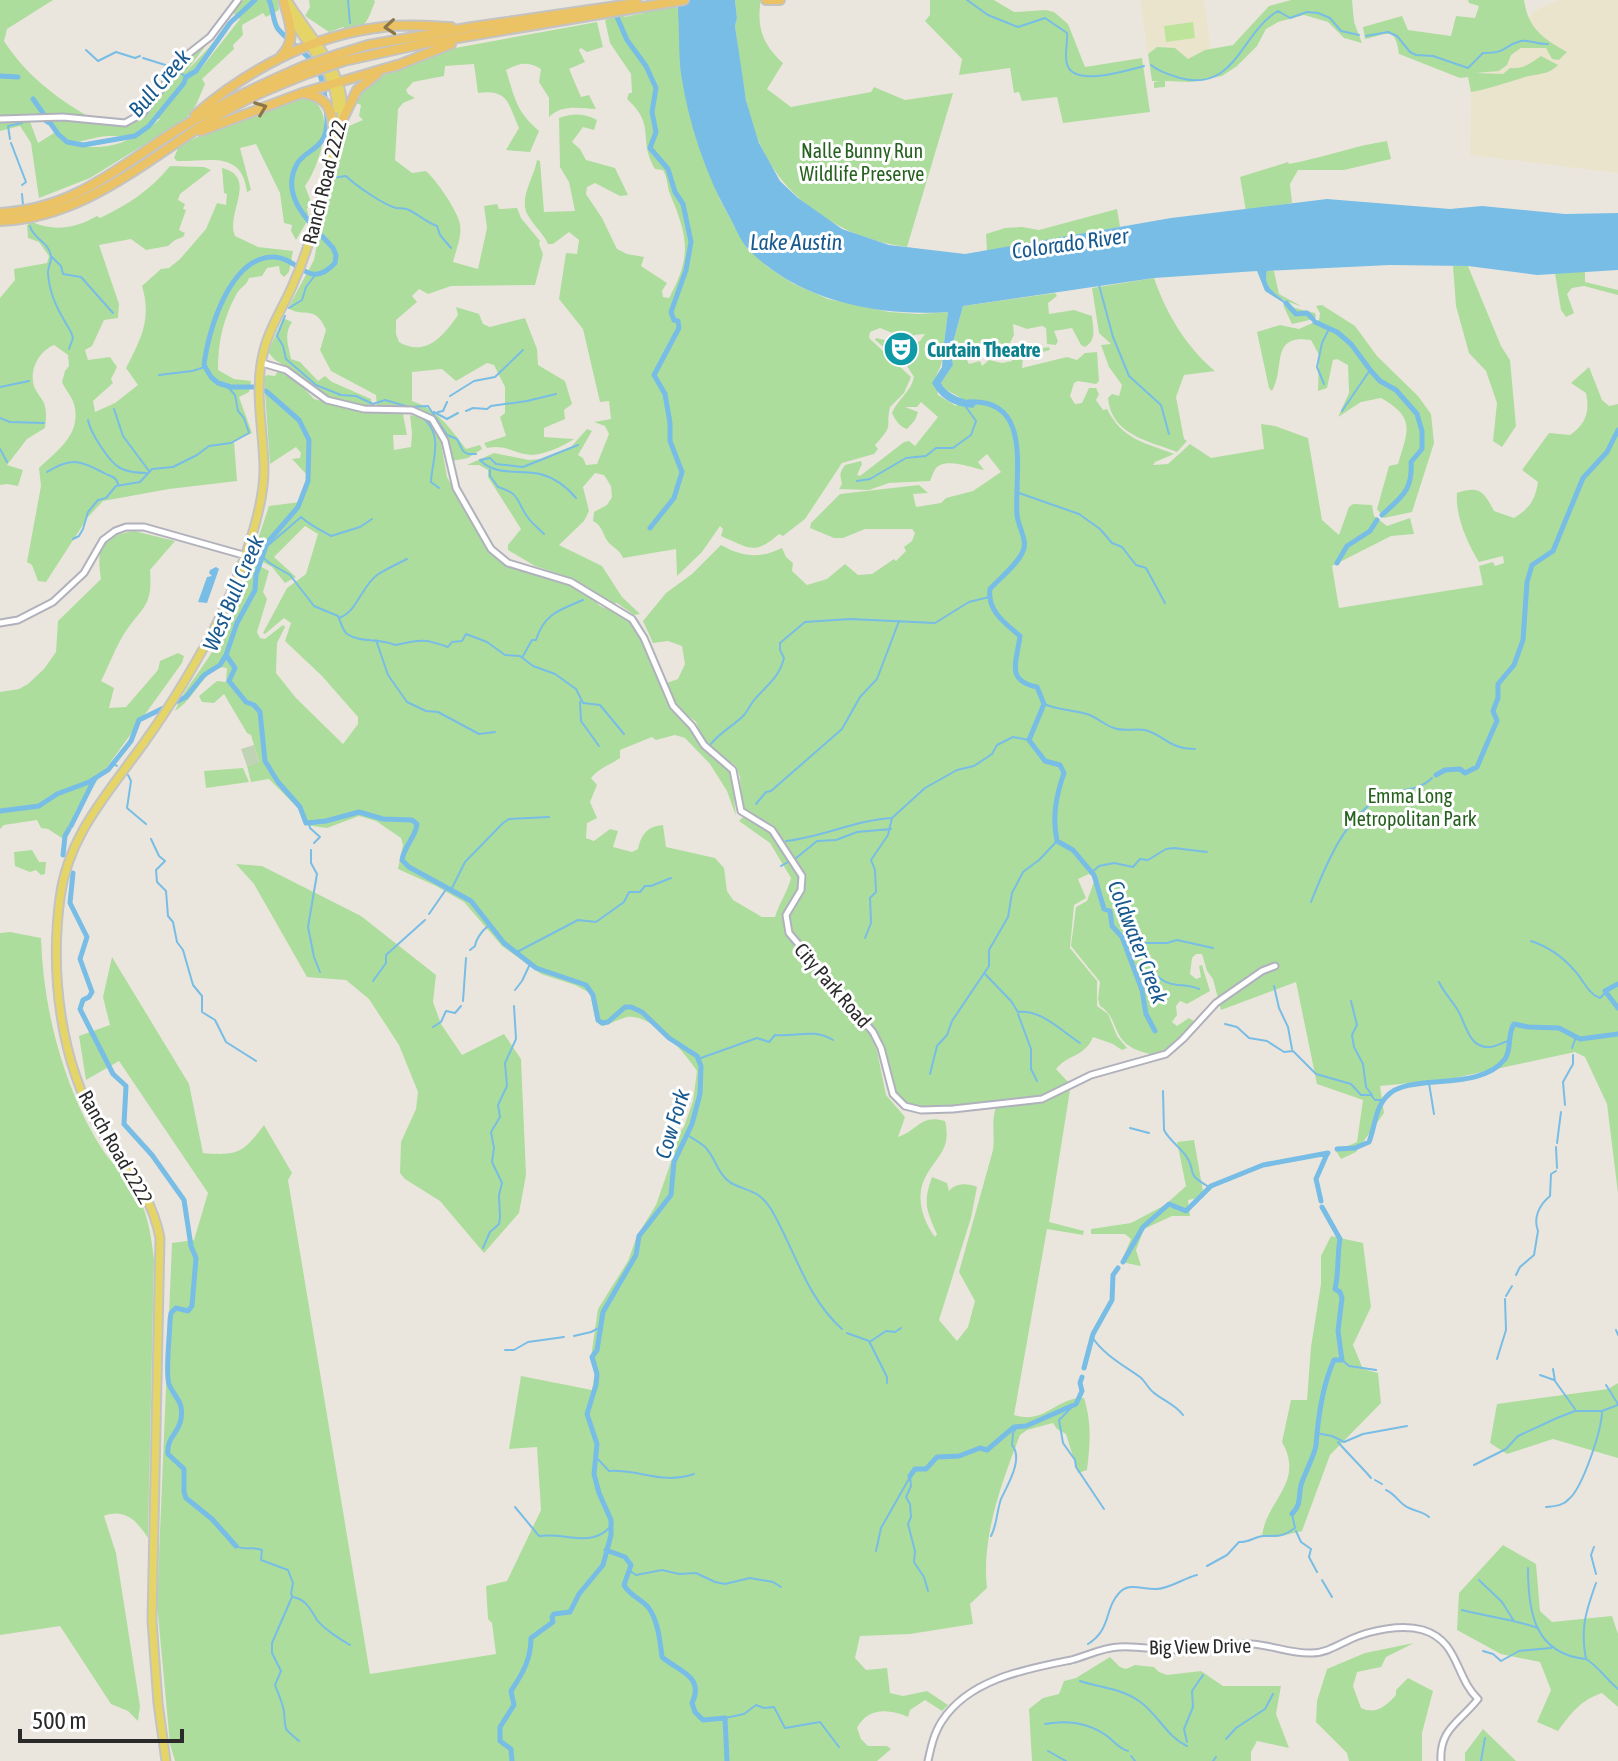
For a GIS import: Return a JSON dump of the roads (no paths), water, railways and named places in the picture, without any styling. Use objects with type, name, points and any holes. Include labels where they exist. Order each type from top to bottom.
[{"type":"highway","points":[[342,58],[368,45],[472,27],[684,0]]},
{"type":"highway","points":[[766,0],[780,0]]},
{"type":"highway","points":[[286,2],[292,36],[290,51]]},
{"type":"highway","points":[[178,130],[259,84],[342,58],[663,2]]},
{"type":"highway","points":[[0,221],[34,218],[85,200],[233,84],[290,51],[382,27],[472,27]]},
{"type":"highway","points":[[0,213],[52,205],[116,177],[203,130],[302,93],[318,92],[334,83],[397,65],[477,36]]},
{"type":"highway","points":[[335,131],[357,90],[374,76],[397,65]]},
{"type":"highway","points":[[172,146],[240,103],[307,69]]},
{"type":"highway","points":[[318,92],[333,115],[335,131]]},
{"type":"main road","points":[[286,2],[299,20],[311,46]]},
{"type":"main road","points":[[286,2],[294,24],[334,83]]},
{"type":"main road","name":"Ranch Road 2222","points":[[166,1761],[152,1620],[160,1238],[143,1188],[101,1130],[82,1095],[62,1014],[56,955],[61,887],[78,837],[168,708],[214,628],[243,555],[263,489],[264,458],[258,397],[261,363],[267,339],[295,278],[311,233],[342,99],[334,83]]},
{"type":"main road","name":"Ranch Road 2222","points":[[302,260],[311,233]]},
{"type":"street","points":[[0,119],[54,116],[125,123],[138,117],[187,57],[210,37],[238,0]]},
{"type":"street","name":"City Park Road","points":[[261,363],[286,370],[327,400],[358,408],[412,410],[427,416],[443,436],[456,488],[494,553],[508,563],[571,582],[632,619],[644,638],[673,706],[692,726],[704,745],[732,768],[741,811],[772,830],[801,873],[801,890],[786,915],[789,933],[873,1032],[881,1048],[891,1091],[905,1106],[921,1110],[953,1109],[1042,1099],[1091,1075],[1159,1057],[1178,1045],[1216,1003],[1262,971],[1275,966]]},
{"type":"street","points":[[0,623],[24,617],[66,592],[84,573],[101,543],[115,531],[135,526],[211,542],[243,555]]},
{"type":"street","name":"Big View Drive","points":[[928,1761],[934,1735],[942,1721],[971,1692],[1040,1665],[1114,1647],[1179,1650],[1255,1644],[1309,1654],[1325,1651],[1368,1633],[1416,1629],[1433,1634],[1448,1645],[1458,1661],[1465,1683],[1478,1699],[1444,1735],[1441,1761]]},
{"type":"water","name":"Lake Austin","points":[[677,0],[735,0],[735,26],[746,100],[759,143],[780,181],[798,198],[842,229],[889,245],[965,254],[1171,218],[1327,199],[1450,209],[1482,206],[1565,214],[1618,213],[1618,270],[1537,275],[1468,266],[1390,265],[1267,271],[1270,288],[1292,308],[1265,291],[1257,271],[1154,278],[963,306],[951,350],[953,365],[941,383],[952,394],[977,403],[973,408],[960,406],[944,398],[932,383],[942,367],[943,353],[935,352],[935,344],[944,343],[948,312],[895,312],[841,302],[791,282],[769,268],[743,243],[713,184],[693,130],[681,74]]},
{"type":"water","points":[[219,569],[207,603],[198,602],[207,577],[212,576],[210,570]]},
{"type":"waterway","name":"Bull Creek","points":[[33,99],[67,142],[83,145],[135,136],[149,126],[186,77],[196,71],[230,23],[255,0]]},
{"type":"waterway","name":"West Bull Creek","points":[[0,811],[39,806],[108,770],[131,741],[139,720],[186,697],[204,675],[220,665],[255,590],[256,575],[267,543],[298,507],[308,481],[309,440],[299,420],[266,391],[218,383],[204,365],[216,316],[224,298],[245,269],[259,260],[274,257],[311,274],[326,271],[335,263],[333,248],[308,221],[295,200],[292,188],[292,176],[297,164],[320,143],[325,134],[327,115],[322,80],[307,56],[278,29],[269,0]]},
{"type":"waterway","points":[[348,0],[350,23]]},
{"type":"waterway","points":[[967,0],[988,15],[1018,27],[1045,18],[1067,33],[1067,64],[1071,71],[1079,75],[1102,76],[1144,66]]},
{"type":"waterway","points":[[1151,65],[1180,78],[1199,80],[1214,77],[1226,69],[1255,32],[1278,11],[1290,18],[1307,12],[1318,13],[1330,18],[1341,31],[1359,35]]},
{"type":"waterway","points":[[617,17],[656,88],[652,112],[656,132],[650,148],[668,169],[675,192],[683,204],[691,242],[686,270],[671,312],[679,328],[654,375],[665,394],[670,441],[682,472],[674,498],[650,528]]},
{"type":"waterway","points":[[1366,36],[1388,32],[1397,36],[1416,55],[1433,56],[1468,68],[1483,53],[1501,51],[1521,41],[1548,44]]},
{"type":"waterway","points":[[86,50],[98,61],[116,52],[135,58],[140,56]]},
{"type":"waterway","points":[[143,58],[175,68]]},
{"type":"waterway","points":[[178,71],[186,77]]},
{"type":"waterway","name":"Bull Creek","points":[[0,76],[18,77]]},
{"type":"waterway","points":[[10,139],[8,126],[22,123],[23,120]]},
{"type":"waterway","name":"Bull Creek","points":[[42,120],[48,124]]},
{"type":"waterway","points":[[344,131],[332,178],[346,176],[384,203],[407,209],[437,226],[451,248]]},
{"type":"waterway","points":[[11,143],[26,182],[22,185]]},
{"type":"waterway","points":[[22,194],[23,205]]},
{"type":"waterway","points":[[30,226],[50,251],[49,282],[73,338],[69,349]]},
{"type":"waterway","points":[[52,257],[61,266],[63,274],[81,277],[113,313]]},
{"type":"waterway","points":[[289,308],[302,300],[306,287],[316,274]]},
{"type":"waterway","points":[[1099,285],[1113,337],[1129,376],[1161,405],[1169,434]]},
{"type":"waterway","points":[[1286,303],[1296,314],[1307,313],[1313,319]]},
{"type":"waterway","points":[[285,316],[277,336],[286,359],[316,385],[373,404],[385,400],[409,407],[428,406],[447,435],[457,439],[463,451],[476,454]]},
{"type":"waterway","points":[[1315,322],[1337,332],[1351,344],[1380,381],[1396,390],[1417,414],[1422,431],[1422,449],[1411,462],[1408,487],[1382,515]]},
{"type":"waterway","points":[[1324,384],[1317,367],[1322,343],[1329,329]]},
{"type":"waterway","points":[[450,396],[474,381],[495,377],[523,350]]},
{"type":"waterway","points":[[159,375],[205,367]]},
{"type":"waterway","points":[[1342,411],[1370,370]]},
{"type":"waterway","points":[[0,387],[29,381]]},
{"type":"waterway","points":[[73,539],[83,529],[88,512],[116,486],[140,482],[152,469],[173,467],[209,446],[231,443],[249,433],[238,411],[235,395],[226,385]]},
{"type":"waterway","points":[[466,411],[556,394]]},
{"type":"waterway","points":[[438,412],[443,411],[447,402]]},
{"type":"waterway","name":"Coldwater Creek","points":[[968,402],[989,404],[1003,412],[1012,425],[1016,442],[1017,515],[1024,547],[1017,561],[990,589],[990,597],[998,616],[1020,636],[1015,669],[1017,675],[1020,680],[1037,687],[1044,704],[1029,740],[1045,761],[1060,765],[1064,773],[1056,807],[1057,841],[1073,850],[1094,875],[1104,909],[1110,911],[1112,926],[1122,937],[1142,990],[1146,1014],[1155,1031]]},
{"type":"waterway","points":[[857,481],[870,479],[906,458],[926,456],[936,448],[953,448],[971,435],[976,421],[966,407]]},
{"type":"waterway","points":[[114,409],[123,436],[149,471]]},
{"type":"waterway","points":[[434,412],[447,419],[458,413]]},
{"type":"waterway","points":[[0,418],[10,422],[44,423]]},
{"type":"waterway","points":[[423,418],[435,440],[431,482],[439,488]]},
{"type":"waterway","points":[[88,420],[92,432],[116,465],[129,471],[146,473]]},
{"type":"waterway","points":[[1436,775],[1445,770],[1460,769],[1465,773],[1477,767],[1497,721],[1493,711],[1498,698],[1498,684],[1514,665],[1523,640],[1527,582],[1532,565],[1553,551],[1583,478],[1607,452],[1618,430]]},
{"type":"waterway","points":[[480,460],[490,458],[496,464],[523,467],[578,445]]},
{"type":"waterway","points":[[0,449],[7,462]]},
{"type":"waterway","points":[[480,460],[501,471],[545,476],[560,483],[576,498]]},
{"type":"waterway","points":[[47,472],[69,462],[82,463],[116,479],[118,484]]},
{"type":"waterway","points":[[490,470],[490,476],[498,487],[515,495],[529,519],[544,534]]},
{"type":"waterway","points":[[1019,493],[1079,514],[1100,529],[1112,543],[1122,547],[1136,565],[1146,568],[1165,603]]},
{"type":"waterway","points":[[265,548],[301,517],[331,536],[360,527],[372,519]]},
{"type":"waterway","points":[[1337,563],[1347,546],[1370,531],[1377,520]]},
{"type":"waterway","points":[[261,556],[290,575],[314,606],[338,616],[344,630],[352,637],[395,645],[422,641],[448,647],[452,642],[462,641],[466,634],[487,642],[505,655],[520,656],[533,666],[555,674],[576,689],[583,703],[600,705],[624,734]]},
{"type":"waterway","points":[[339,618],[350,610],[377,575],[407,559]]},
{"type":"waterway","points":[[711,744],[744,715],[776,676],[784,658],[780,643],[805,622],[850,619],[935,623],[969,602],[989,597]]},
{"type":"waterway","points":[[523,656],[548,619],[583,600]]},
{"type":"waterway","points":[[756,804],[766,792],[771,791],[842,729],[860,697],[877,679],[899,621]]},
{"type":"waterway","points":[[376,640],[388,675],[407,702],[426,711],[438,712],[479,734],[495,732]]},
{"type":"waterway","name":"Cow Fork","points":[[226,655],[235,668],[229,681],[246,702],[260,712],[265,761],[300,807],[306,823],[359,812],[383,819],[412,820],[417,824],[416,829],[402,860],[409,867],[471,901],[504,943],[536,968],[586,985],[593,995],[598,1020],[602,1023],[608,1022],[625,1007],[631,1007],[642,1012],[669,1038],[697,1056],[701,1066],[700,1094],[692,1124],[674,1162],[671,1195],[639,1236],[636,1255],[603,1312],[597,1350],[592,1357],[597,1374],[587,1414],[597,1444],[594,1474],[611,1520],[611,1535],[603,1565],[579,1594],[570,1612],[554,1614],[553,1622],[531,1638],[526,1666],[511,1691],[514,1705],[500,1727],[500,1741],[511,1749],[512,1761]]},
{"type":"waterway","points":[[580,702],[581,721],[599,746]]},
{"type":"waterway","points":[[1044,704],[1087,714],[1118,729],[1145,730],[1173,745],[1195,749]]},
{"type":"waterway","points":[[865,938],[871,923],[870,898],[876,892],[875,870],[871,860],[888,835],[892,818],[925,788],[957,770],[974,766],[992,754],[997,745],[1013,737],[1029,740]]},
{"type":"waterway","points":[[128,775],[131,781],[127,808],[146,824]]},
{"type":"waterway","points":[[1311,902],[1339,841],[1359,814],[1385,795],[1415,788],[1432,778]]},
{"type":"waterway","points":[[71,826],[94,780]]},
{"type":"waterway","points":[[451,890],[465,862],[503,823],[509,819],[549,817]]},
{"type":"waterway","points":[[786,841],[892,818]]},
{"type":"waterway","points":[[309,823],[320,837],[314,843]]},
{"type":"waterway","points":[[63,855],[69,829]]},
{"type":"waterway","points":[[795,859],[817,841],[836,840],[857,832],[891,829]]},
{"type":"waterway","points":[[151,839],[165,861],[156,870],[157,882],[166,891],[168,916],[173,922],[193,985],[202,996],[202,1012],[215,1020],[226,1042],[256,1061]]},
{"type":"waterway","points":[[930,1074],[937,1046],[989,966],[989,950],[1008,917],[1012,893],[1023,872],[1057,841]]},
{"type":"waterway","points":[[1091,873],[1099,866],[1114,863],[1133,867],[1140,859],[1148,860],[1166,849],[1207,852]]},
{"type":"waterway","points":[[311,850],[311,863],[317,874],[308,927],[320,972]]},
{"type":"waterway","points":[[781,866],[788,862]]},
{"type":"waterway","points":[[73,873],[70,903],[87,937],[80,959],[92,992],[83,1000],[80,1009],[113,1074],[126,1086],[124,1124],[152,1155],[184,1200],[191,1246],[196,1258],[192,1306],[188,1311],[176,1308],[171,1313],[168,1379],[182,1413],[168,1454],[184,1469],[186,1498],[212,1519],[236,1546]]},
{"type":"waterway","points":[[515,953],[578,920],[596,922],[624,902],[629,892],[640,892],[645,886],[671,878]]},
{"type":"waterway","points":[[429,914],[447,888]]},
{"type":"waterway","points":[[373,981],[386,963],[386,955],[425,920]]},
{"type":"waterway","points":[[470,950],[491,925]]},
{"type":"waterway","points":[[1122,937],[1133,943],[1177,940],[1213,948]]},
{"type":"waterway","points":[[1531,941],[1560,956],[1596,996],[1600,998],[1605,993]]},
{"type":"waterway","points":[[463,1001],[466,958]]},
{"type":"waterway","points":[[515,990],[530,964]]},
{"type":"waterway","points":[[985,974],[1018,1012],[1035,1014],[1080,1043]]},
{"type":"waterway","points":[[1136,974],[1155,974],[1166,982],[1199,989]]},
{"type":"waterway","points":[[1439,982],[1477,1044],[1490,1047],[1509,1041]]},
{"type":"waterway","points":[[1618,984],[1605,991],[1618,1008]]},
{"type":"waterway","points":[[1274,986],[1292,1049]]},
{"type":"waterway","points":[[1351,1001],[1357,1025],[1352,1035],[1354,1047],[1363,1064],[1366,1087],[1372,1095]]},
{"type":"waterway","points":[[433,1027],[441,1022],[446,1011],[455,1013],[461,1006]]},
{"type":"waterway","points":[[483,1248],[490,1232],[499,1224],[500,1217],[502,1183],[492,1162],[494,1148],[491,1132],[500,1117],[498,1105],[507,1086],[505,1063],[516,1039],[514,1006]]},
{"type":"waterway","points":[[1018,1014],[1031,1049],[1031,1069],[1037,1081]]},
{"type":"waterway","points":[[1225,1024],[1237,1027],[1249,1038],[1267,1041],[1284,1052],[1293,1051],[1316,1074],[1351,1084],[1361,1095],[1384,1100]]},
{"type":"waterway","points":[[1337,1149],[1355,1148],[1369,1142],[1380,1106],[1397,1089],[1479,1076],[1493,1069],[1507,1055],[1514,1024],[1559,1028],[1580,1039],[1618,1034]]},
{"type":"waterway","points":[[698,1059],[757,1038],[769,1042],[775,1035],[812,1034],[833,1040]]},
{"type":"waterway","points":[[1572,1048],[1576,1037]]},
{"type":"waterway","points":[[1565,1105],[1563,1082],[1573,1064],[1573,1055]]},
{"type":"waterway","points":[[1429,1083],[1434,1114]]},
{"type":"waterway","points":[[1163,1091],[1164,1130],[1186,1156],[1193,1175],[1209,1187]]},
{"type":"waterway","points":[[1557,1143],[1561,1112]]},
{"type":"waterway","points":[[1130,1128],[1149,1133]]},
{"type":"waterway","points":[[686,1134],[706,1148],[727,1180],[757,1194],[771,1209],[810,1288],[842,1329]]},
{"type":"waterway","points":[[1556,1147],[1557,1168]]},
{"type":"waterway","points":[[1123,1262],[1143,1227],[1169,1204],[1186,1211],[1211,1186],[1263,1165],[1328,1153]]},
{"type":"waterway","points":[[1321,1201],[1316,1179],[1327,1154]]},
{"type":"waterway","points":[[1516,1275],[1534,1255],[1537,1217],[1550,1196],[1551,1174],[1556,1171]]},
{"type":"waterway","points":[[1292,1514],[1315,1449],[1326,1380],[1334,1360],[1342,1360],[1338,1331],[1342,1298],[1335,1289],[1340,1239],[1322,1207]]},
{"type":"waterway","points":[[1084,1368],[1093,1334],[1112,1300],[1113,1275],[1118,1268]]},
{"type":"waterway","points":[[1506,1296],[1512,1286]]},
{"type":"waterway","points":[[1497,1359],[1506,1330],[1505,1299]]},
{"type":"waterway","points":[[574,1336],[601,1327]]},
{"type":"waterway","points":[[871,1341],[886,1331],[895,1332],[901,1328]]},
{"type":"waterway","points":[[1616,1330],[1618,1335]]},
{"type":"waterway","points":[[847,1333],[869,1341],[887,1383]]},
{"type":"waterway","points":[[505,1350],[514,1350],[528,1342],[564,1337]]},
{"type":"waterway","points":[[1092,1337],[1108,1354],[1183,1415]]},
{"type":"waterway","points":[[1342,1360],[1349,1366],[1376,1370]]},
{"type":"waterway","points":[[1553,1369],[1555,1381],[1575,1409]]},
{"type":"waterway","points":[[1540,1375],[1554,1380]]},
{"type":"waterway","points":[[910,1476],[915,1469],[926,1469],[937,1457],[959,1456],[980,1448],[987,1450],[1014,1427],[1026,1426],[1076,1404],[1082,1391],[1082,1377]]},
{"type":"waterway","points":[[1606,1385],[1618,1404]]},
{"type":"waterway","points":[[1075,1404],[1059,1420],[1063,1443],[1104,1509]]},
{"type":"waterway","points":[[1474,1465],[1506,1449],[1518,1436],[1557,1418],[1575,1411],[1602,1411],[1618,1405]]},
{"type":"waterway","points":[[1546,1507],[1564,1503],[1580,1483],[1599,1431],[1602,1411]]},
{"type":"waterway","points":[[1316,1433],[1344,1442],[1363,1434],[1407,1426]]},
{"type":"waterway","points":[[991,1536],[1015,1465],[1012,1445],[1017,1427]]},
{"type":"waterway","points":[[1338,1442],[1371,1478]]},
{"type":"waterway","points":[[595,1456],[609,1471],[671,1478],[694,1474]]},
{"type":"waterway","points":[[910,1476],[911,1486],[906,1497],[911,1517],[908,1524],[915,1551],[914,1562],[924,1577],[928,1591]]},
{"type":"waterway","points":[[876,1551],[881,1528],[910,1477]]},
{"type":"waterway","points":[[1375,1480],[1382,1484]]},
{"type":"waterway","points":[[1386,1490],[1406,1507],[1429,1517]]},
{"type":"waterway","points":[[515,1507],[539,1536],[595,1537],[611,1526]]},
{"type":"waterway","points":[[1207,1566],[1227,1555],[1239,1542],[1291,1531],[1295,1528],[1292,1514]]},
{"type":"waterway","points":[[1296,1531],[1301,1542],[1311,1549],[1309,1557],[1317,1572]]},
{"type":"waterway","points":[[236,1546],[262,1550],[261,1560],[288,1570],[293,1583],[293,1597],[305,1603],[332,1634],[350,1645]]},
{"type":"waterway","points":[[1594,1547],[1591,1555],[1596,1574]]},
{"type":"waterway","points":[[606,1550],[625,1557],[631,1565],[624,1585],[651,1612],[662,1657],[692,1680],[695,1686],[692,1703],[695,1712],[703,1720],[725,1718],[727,1761]]},
{"type":"waterway","points":[[1528,1568],[1533,1614],[1545,1639],[1555,1649],[1586,1659]]},
{"type":"waterway","points":[[630,1571],[636,1575],[662,1570],[679,1574],[696,1573],[725,1584],[750,1578],[773,1582],[781,1587]]},
{"type":"waterway","points":[[1088,1644],[1101,1632],[1115,1598],[1124,1589],[1161,1589],[1197,1575]]},
{"type":"waterway","points":[[1322,1580],[1332,1597]]},
{"type":"waterway","points":[[1479,1580],[1502,1602],[1514,1621]]},
{"type":"waterway","points":[[1596,1583],[1585,1620],[1586,1659],[1618,1689]]},
{"type":"waterway","points":[[292,1597],[272,1643],[272,1653],[281,1671],[275,1685],[285,1727],[299,1741]]},
{"type":"waterway","points":[[1462,1610],[1538,1628]]},
{"type":"waterway","points":[[1483,1651],[1501,1661],[1519,1651],[1551,1648]]},
{"type":"waterway","points":[[1187,1742],[1184,1729],[1193,1707],[1192,1691],[1203,1675]]},
{"type":"waterway","points":[[1080,1681],[1132,1697],[1187,1746]]},
{"type":"waterway","points":[[1226,1739],[1236,1728],[1265,1709],[1273,1694]]},
{"type":"waterway","points":[[725,1718],[744,1714],[756,1705],[774,1707],[785,1728],[820,1722],[839,1747]]},
{"type":"waterway","points":[[1045,1724],[1085,1725],[1128,1751]]},
{"type":"waterway","points":[[1481,1761],[1485,1738]]},
{"type":"waterway","points":[[1048,1751],[1066,1761]]},
{"type":"waterway","points":[[1131,1756],[1135,1761]]},
{"type":"waterway","points":[[1213,1761],[1216,1757]]},
{"type":"place","name":"Curtain Theatre","points":[[901,349]]},
{"type":"park label","name":"Nalle Bunny Run Wildlife Preserve","points":[[862,162]]},
{"type":"park label","name":"Emma Long Metropolitan Park","points":[[1410,806]]},
{"type":"water label","name":"Colorado River","points":[[1070,243]]}]
